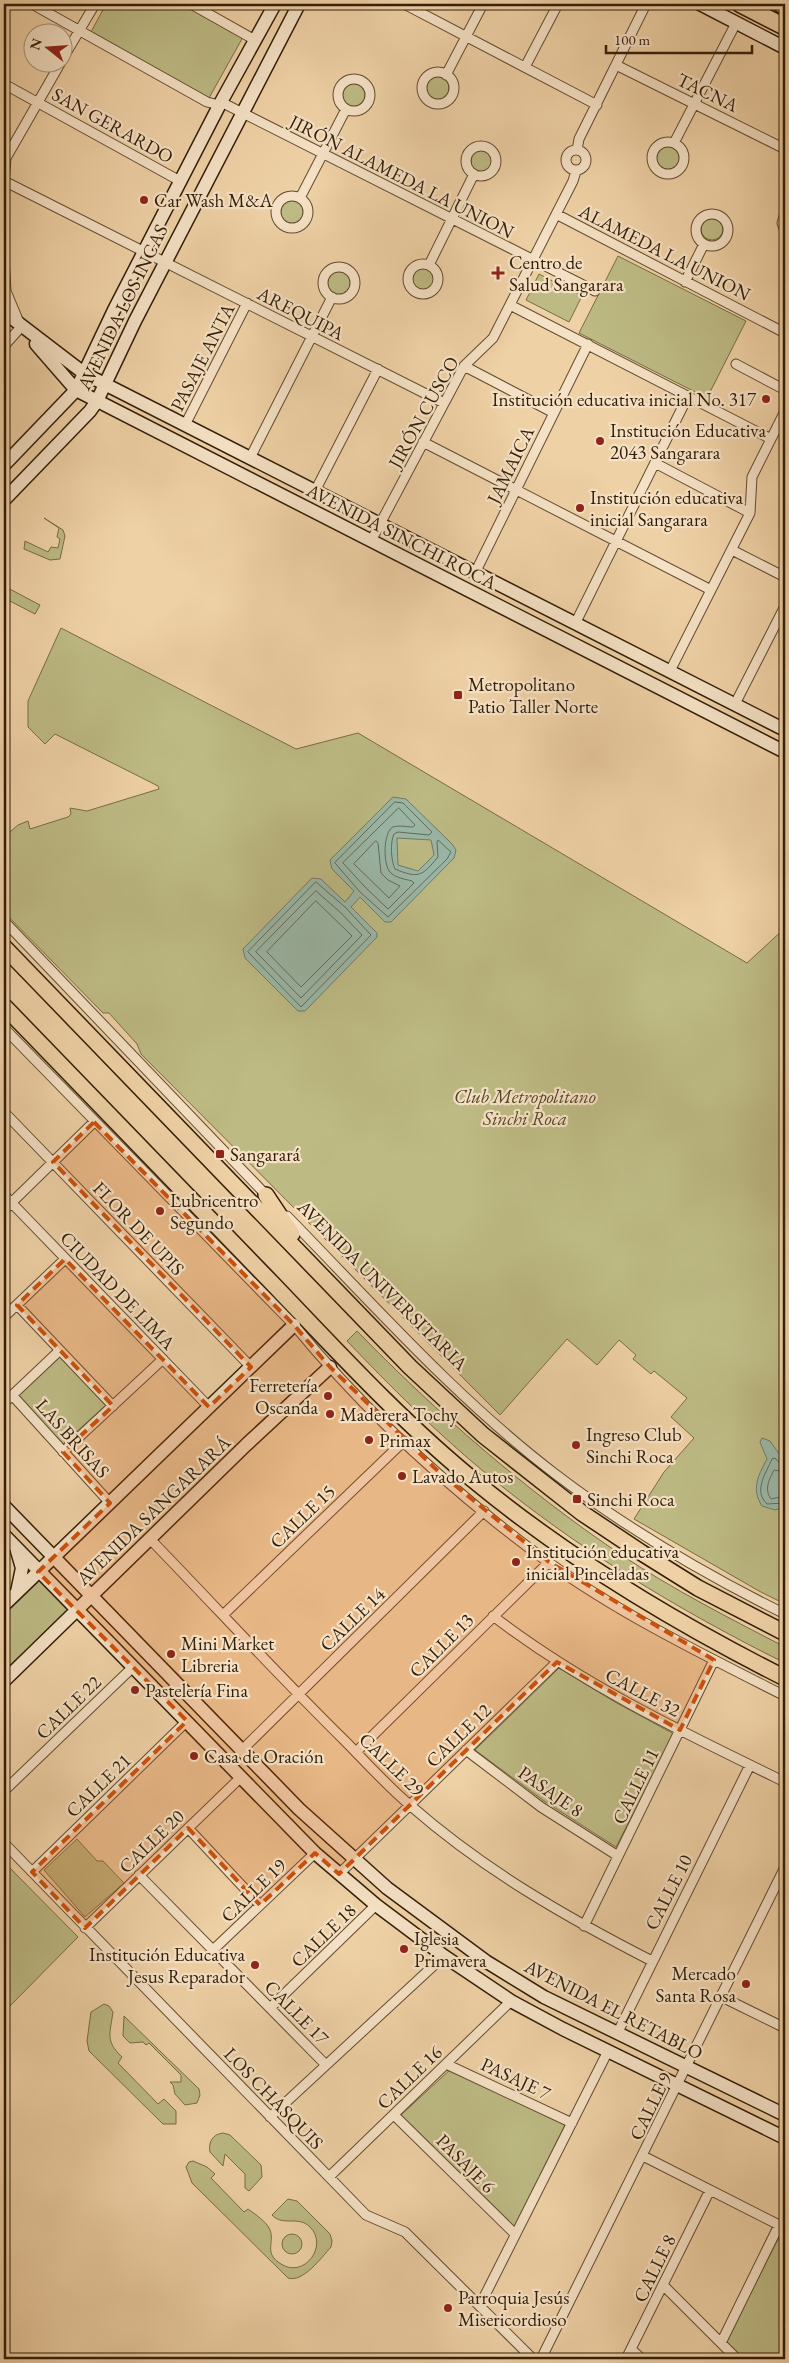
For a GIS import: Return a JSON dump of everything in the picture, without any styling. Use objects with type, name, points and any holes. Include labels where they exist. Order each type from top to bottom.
[{"type":"highway","points":[[740,4],[785,27]]},
{"type":"highway","points":[[781,4],[785,6]]},
{"type":"main road","name":"AVENIDA LOS INCAS","points":[[4,465],[76,390],[220,103],[275,4]]},
{"type":"main road","name":"AVENIDA LOS INCAS","points":[[4,500],[90,411],[97,401],[241,112],[299,4]]},
{"type":"main road","points":[[700,4],[785,48]]},
{"type":"main road","name":"AVENIDA SINCHI ROCA","points":[[4,312],[21,328],[76,390],[785,752]]},
{"type":"main road","name":"AVENIDA SINCHI ROCA","points":[[21,328],[85,374],[785,730]]},
{"type":"main road","name":"AVENIDA UNIVERSITARIA","points":[[4,947],[410,1367],[483,1435],[535,1478],[582,1513],[642,1553],[698,1588],[785,1633]]},
{"type":"main road","points":[[4,1006],[365,1380],[409,1423],[476,1482],[574,1558],[715,1643],[785,1678]]},
{"type":"main road","points":[[266,1195],[298,1243],[306,1260]]},
{"type":"main road","name":"AVENIDA SANGARARÁ","points":[[4,1605],[294,1325]]},
{"type":"main road","name":"AVENIDA SANGARARÁ","points":[[4,1681],[330,1368]]},
{"type":"main road","name":"AVENIDA EL RETABLO","points":[[4,1506],[299,1808],[354,1860],[417,1911],[494,1966],[544,1997],[785,2115]]},
{"type":"main road","name":"AVENIDA EL RETABLO","points":[[4,1535],[76,1611],[187,1721],[240,1778],[315,1853],[376,1905],[444,1956],[511,2001],[785,2138]]},
{"type":"main road","points":[[16,1548],[22,1568],[16,1594]]},
{"type":"street","name":"JIRÓN ALAMEDA LA UNION","points":[[32,4],[207,102],[220,103],[241,112],[595,291]]},
{"type":"street","points":[[72,44],[95,4]]},
{"type":"street","points":[[191,4],[255,40]]},
{"type":"street","points":[[404,4],[597,105]]},
{"type":"street","points":[[446,75],[483,4]]},
{"type":"street","points":[[525,67],[558,4]]},
{"type":"street","points":[[577,150],[579,139],[646,4]]},
{"type":"street","points":[[674,143],[736,23]]},
{"type":"street","name":"TACNA","points":[[616,65],[785,149]]},
{"type":"street","points":[[4,182],[5,157],[56,72]]},
{"type":"street","name":"SAN GERARDO","points":[[4,84],[180,181]]},
{"type":"street","points":[[300,198],[346,109]]},
{"type":"street","points":[[577,150],[583,152],[587,158],[583,168],[576,170],[570,168],[566,160],[568,154],[577,150]]},
{"type":"street","name":"JIRÓN CUSCO","points":[[371,541],[464,366],[493,338],[573,181],[576,170]]},
{"type":"street","points":[[429,265],[474,174]]},
{"type":"street","name":"AREQUIPA","points":[[4,182],[444,403]]},
{"type":"street","points":[[785,213],[782,223],[785,231]]},
{"type":"street","name":"ALAMEDA LA UNION","points":[[556,214],[785,333]]},
{"type":"street","points":[[685,282],[704,244]]},
{"type":"street","points":[[4,259],[6,291],[21,328],[4,346]]},
{"type":"street","points":[[250,458],[332,297]]},
{"type":"street","name":"PASAJE ANTA","points":[[185,425],[247,304]]},
{"type":"street","points":[[510,305],[771,439]]},
{"type":"street","name":"JAMAICA","points":[[476,573],[588,344]]},
{"type":"street","points":[[736,364],[785,390]]},
{"type":"street","points":[[464,366],[554,413]]},
{"type":"street","points":[[315,491],[378,370]]},
{"type":"street","points":[[575,624],[688,396]]},
{"type":"street","points":[[670,672],[750,513],[752,477],[785,410]]},
{"type":"street","points":[[423,442],[711,590]]},
{"type":"street","points":[[655,463],[750,513]]},
{"type":"street","points":[[732,550],[785,577]]},
{"type":"street","points":[[735,704],[785,606]]},
{"type":"street","name":"AVENIDA UNIVERSITARIA","points":[[4,921],[414,1348],[494,1422],[548,1469],[628,1527],[709,1576],[785,1614]]},
{"type":"street","points":[[4,1028],[294,1325],[330,1368],[404,1441],[484,1511],[549,1562],[613,1602],[714,1660],[785,1696]]},
{"type":"street","name":"FLOR DE UPIS","points":[[4,1112],[251,1367]]},
{"type":"street","points":[[4,1210],[94,1122]]},
{"type":"street","name":"CIUDAD DE LIMA","points":[[4,1195],[209,1407]]},
{"type":"street","points":[[4,1317],[66,1260]]},
{"type":"street","points":[[17,1305],[113,1406]]},
{"type":"street","points":[[4,1403],[60,1350]]},
{"type":"street","points":[[63,1452],[163,1359]]},
{"type":"street","name":"LAS BRISAS","points":[[12,1395],[110,1503]]},
{"type":"street","name":"CALLE 15","points":[[223,1615],[404,1441]]},
{"type":"street","name":"CALLE 14","points":[[242,1750],[484,1511]]},
{"type":"street","name":"CALLE 29","points":[[150,1539],[298,1694],[410,1806],[500,1874],[584,1926],[652,1961]]},
{"type":"street","name":"CALLE 13","points":[[356,1752],[549,1562]]},
{"type":"street","name":"CALLE 32","points":[[493,1616],[557,1662],[620,1700],[785,1782]]},
{"type":"street","name":"CALLE 11","points":[[584,1926],[714,1660]]},
{"type":"street","name":"CALLE 12","points":[[340,1874],[557,1662]]},
{"type":"street","name":"CALLE 22","points":[[4,1791],[133,1667]]},
{"type":"street","name":"CALLE 21","points":[[32,1872],[187,1721]]},
{"type":"street","name":"PASAJE 8","points":[[466,1750],[541,1807],[618,1856]]},
{"type":"street","name":"CALLE 10","points":[[617,2034],[750,1765]]},
{"type":"street","name":"CALLE 20","points":[[85,1928],[240,1778]]},
{"type":"street","points":[[188,1828],[260,1905]]},
{"type":"street","name":"LOS CHASQUIS","points":[[4,1843],[366,2215],[405,2232],[533,2359]]},
{"type":"street","name":"CALLE 19","points":[[213,1950],[315,1853]]},
{"type":"street","name":"CALLE 9","points":[[541,2359],[785,1867]]},
{"type":"street","name":"CALLE 17","points":[[139,1875],[326,2065]]},
{"type":"street","name":"CALLE 18","points":[[270,2008],[376,1905]]},
{"type":"street","name":"CALLE 17","points":[[270,2117],[444,1956]]},
{"type":"street","points":[[722,1997],[785,2028]]},
{"type":"street","name":"CALLE 16","points":[[329,2177],[511,2001]]},
{"type":"street","points":[[480,2305],[608,2051]]},
{"type":"street","name":"PASAJE 7","points":[[446,2064],[572,2122]]},
{"type":"street","name":"PASAJE 6","points":[[394,2115],[515,2234]]},
{"type":"street","points":[[643,2156],[782,2227],[721,2343]]},
{"type":"street","name":"CALLE 8","points":[[626,2359],[710,2190]]},
{"type":"street","points":[[663,2286],[737,2359]]},
{"type":"street","points":[[631,2349],[642,2359]]},
{"type":"highlighted area","points":[[94,1122],[294,1325],[330,1367],[440,1473],[549,1562],[714,1660],[680,1730],[557,1662],[339,1874],[315,1853],[260,1905],[188,1828],[85,1928],[32,1872],[187,1721],[38,1572],[110,1503],[63,1452],[113,1406],[17,1305],[65,1259],[209,1407],[251,1367],[53,1162]]},
{"type":"green space","points":[[106,4],[184,4],[243,37],[209,98],[91,32]]},
{"type":"green space","points":[[437,76],[445,80],[449,88],[445,96],[437,100],[429,96],[425,88],[429,80]]},
{"type":"green space","points":[[353,83],[362,86],[365,95],[362,104],[353,107],[344,104],[341,95],[344,86]]},
{"type":"green space","points":[[668,145],[677,149],[681,158],[677,167],[668,171],[659,167],[655,158],[659,149]]},
{"type":"green space","points":[[482,150],[490,153],[493,161],[490,169],[482,172],[474,169],[471,161],[474,153]]},
{"type":"green space","points":[[292,200],[301,203],[304,212],[301,221],[292,224],[283,221],[280,212],[283,203]]},
{"type":"green space","points":[[712,218],[720,221],[723,229],[720,237],[712,240],[704,237],[701,229],[704,221]]},
{"type":"green space","points":[[618,256],[746,321],[707,398],[579,333]]},
{"type":"green space","points":[[423,267],[432,270],[435,279],[432,288],[423,291],[414,288],[411,279],[414,270]]},
{"type":"green space","points":[[339,270],[348,274],[352,283],[348,292],[339,296],[330,292],[326,283],[330,274]]},
{"type":"green space","points":[[539,274],[582,296],[569,322],[526,300]]},
{"type":"green space","points":[[44,518],[63,530],[65,536],[60,559],[50,560],[24,549],[25,541],[48,552],[51,547],[58,548],[60,539],[57,537],[59,528]]},
{"type":"green space","points":[[4,586],[40,605],[35,614],[4,598]]},
{"type":"green space","name":"Club Metropolitano Sinchi Roca","points":[[61,628],[296,749],[358,733],[747,963],[785,928],[785,1604],[634,1519],[664,1472],[694,1438],[671,1417],[687,1398],[654,1371],[651,1374],[633,1359],[636,1355],[619,1340],[597,1365],[567,1339],[500,1415],[141,1054],[137,1044],[109,1013],[103,1013],[4,912],[4,837],[18,825],[28,821],[30,829],[68,817],[71,814],[70,808],[87,811],[159,789],[158,786],[55,734],[45,744],[28,727],[28,701]]},
{"type":"green space","points":[[357,1331],[450,1421],[516,1477],[620,1554],[701,1603],[785,1647],[785,1663],[745,1643],[629,1576],[591,1552],[518,1499],[465,1456],[430,1424],[347,1341]]},
{"type":"green space","points":[[61,1356],[106,1405],[63,1444],[18,1396]]},
{"type":"green space","points":[[39,1580],[69,1609],[4,1671],[4,1614]]},
{"type":"green space","points":[[559,1668],[615,1702],[674,1734],[616,1847],[544,1801],[475,1750]]},
{"type":"green space","points":[[77,1839],[97,1861],[103,1861],[124,1883],[85,1917],[44,1870]]},
{"type":"green space","points":[[4,1862],[78,1937],[4,2012]]},
{"type":"green space","points":[[104,2004],[109,2006],[113,2012],[110,2037],[113,2046],[122,2057],[118,2063],[158,2104],[164,2099],[176,2111],[176,2124],[163,2124],[89,2051],[87,2041],[91,2012]]},
{"type":"green space","points":[[124,2016],[199,2089],[200,2095],[197,2103],[185,2105],[175,2094],[173,2085],[170,2082],[181,2082],[181,2075],[149,2043],[146,2045],[143,2042],[130,2043],[123,2036]]},
{"type":"green space","points":[[453,2067],[567,2121],[513,2230],[401,2115]]},
{"type":"green space","points":[[223,2133],[230,2135],[261,2165],[262,2177],[249,2191],[245,2188],[245,2174],[225,2154],[223,2166],[210,2152],[212,2139],[216,2135]]},
{"type":"green space","points":[[193,2161],[207,2167],[215,2174],[211,2178],[244,2212],[248,2209],[266,2224],[271,2235],[272,2256],[281,2264],[298,2267],[305,2264],[315,2251],[317,2243],[310,2227],[301,2222],[281,2220],[272,2215],[288,2199],[297,2201],[330,2234],[331,2247],[306,2273],[294,2279],[288,2278],[192,2183],[186,2167],[189,2162]]},
{"type":"green space","points":[[781,2233],[785,2235],[785,2359],[743,2359],[726,2342]]},
{"type":"green space","points":[[288,2234],[296,2234],[302,2240],[302,2248],[296,2254],[288,2254],[282,2248],[282,2240]]},
{"type":"water","points":[[393,797],[406,799],[456,850],[454,858],[391,922],[385,922],[360,897],[351,907],[377,933],[377,937],[305,1011],[298,1011],[245,958],[243,949],[312,878],[321,879],[345,902],[354,891],[332,869],[330,860]],"holes":[[[397,838],[431,840],[434,855],[418,871],[398,865]]]},
{"type":"water","points":[[762,1438],[770,1441],[785,1462],[785,1507],[775,1510],[762,1506],[757,1494],[757,1482],[767,1459],[760,1442]]},
{"type":"place","name":"Car Wash M&A","points":[[144,200]]},
{"type":"place","name":"Centro de Salud Sangarara","points":[[498,273]]},
{"type":"place","name":"Institución educativa inicial No. 317","points":[[766,399]]},
{"type":"place","name":"Institución Educativa 2043 Sangarara","points":[[600,441]]},
{"type":"place","name":"Institución educativa inicial Sangarara","points":[[580,508]]},
{"type":"place","name":"Metropolitano Patio Taller Norte","points":[[458,695]]},
{"type":"place","name":"Sangarará","points":[[220,1154]]},
{"type":"place","name":"Lubricentro Segundo","points":[[160,1211]]},
{"type":"place","name":"Ferretería Oscanda","points":[[328,1396]]},
{"type":"place","name":"Maderera Tochy","points":[[330,1414]]},
{"type":"place","name":"Primax","points":[[369,1440]]},
{"type":"place","name":"Ingreso Club Sinchi Roca","points":[[576,1445]]},
{"type":"place","name":"Lavado Autos","points":[[402,1476]]},
{"type":"place","name":"Sinchi Roca","points":[[577,1499]]},
{"type":"place","name":"Institución educativa inicial Pinceladas","points":[[516,1562]]},
{"type":"place","name":"Mini Market Libreria","points":[[171,1654]]},
{"type":"place","name":"Pastelería Fina","points":[[135,1690]]},
{"type":"place","name":"Casa de Oración","points":[[194,1756]]},
{"type":"place","name":"Iglesia Primavera","points":[[404,1949]]},
{"type":"place","name":"Institución Educativa Jesus Reparador","points":[[255,1965]]},
{"type":"place","name":"Mercado Santa Rosa","points":[[746,1984]]},
{"type":"place","name":"Parroquia Jesús Misericordioso","points":[[448,2308]]}]
